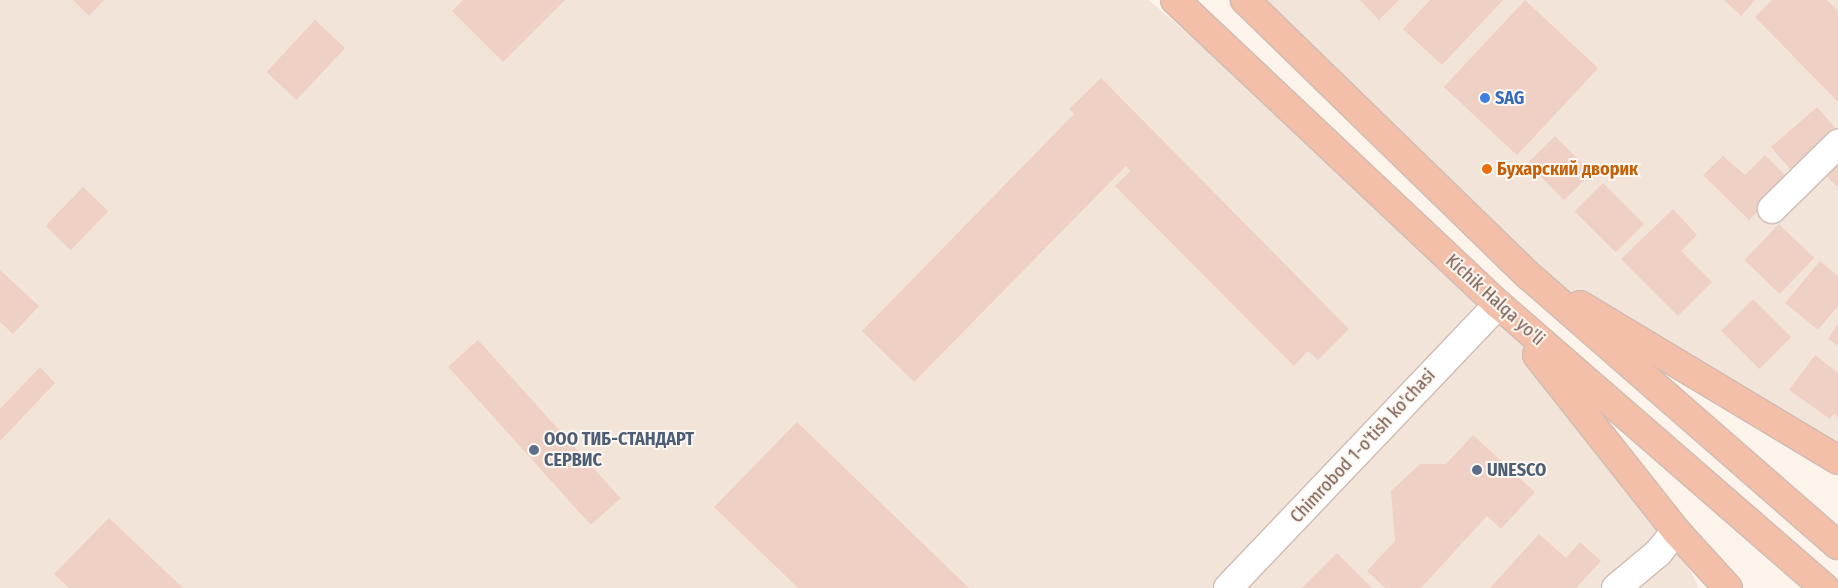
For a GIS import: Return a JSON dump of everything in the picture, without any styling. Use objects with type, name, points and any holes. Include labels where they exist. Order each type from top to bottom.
[{"type":"highway","name":"Kichik Halqa yo'li","points":[[1175,0],[1498,304],[1825,588]]},
{"type":"highway","points":[[1244,0],[1528,274],[1724,449],[1838,546]]},
{"type":"highway","points":[[1528,274],[1838,460]]},
{"type":"highway","points":[[1498,304],[1676,531],[1728,588]]},
{"type":"street","points":[[1772,209],[1838,144]]},
{"type":"street","name":"Chimrobod 1-o'tish ko'chasi","points":[[1228,588],[1498,304]]},
{"type":"street","points":[[1616,588],[1658,553],[1676,531]]},
{"type":"shaded area","points":[[0,0],[1149,0],[1498,304],[1665,520],[1699,588],[0,588]]},
{"type":"shaded area","points":[[1245,0],[1838,0],[1838,460],[1528,275]]},
{"type":"building","points":[[73,0],[104,0],[89,16]]},
{"type":"building","points":[[463,0],[565,0],[503,62],[452,11]]},
{"type":"building","points":[[1360,0],[1399,0],[1379,20]]},
{"type":"building","points":[[1430,0],[1503,0],[1442,65],[1403,29]]},
{"type":"building","points":[[1525,0],[1598,68],[1517,155],[1444,87]]},
{"type":"building","points":[[1724,0],[1755,0],[1741,16]]},
{"type":"building","points":[[1772,0],[1827,0],[1838,11],[1838,102],[1755,17]]},
{"type":"building","points":[[315,20],[345,48],[297,100],[267,72]]},
{"type":"building","points":[[1101,78],[1349,329],[1318,360],[1308,351],[1294,366],[1115,186],[1130,171],[1126,166],[914,382],[862,331],[1074,114],[1069,109]]},
{"type":"building","points":[[1817,107],[1838,131],[1792,171],[1771,147]]},
{"type":"building","points":[[1555,136],[1592,173],[1564,200],[1527,164]]},
{"type":"building","points":[[1765,155],[1789,179],[1749,220],[1703,175],[1723,156],[1745,175]]},
{"type":"building","points":[[1838,156],[1838,188],[1822,171]]},
{"type":"building","points":[[1603,183],[1644,224],[1616,252],[1575,211]]},
{"type":"building","points":[[83,187],[108,211],[71,250],[45,226]]},
{"type":"building","points":[[1673,209],[1697,235],[1681,251],[1712,282],[1678,316],[1621,259]]},
{"type":"building","points":[[1779,224],[1814,258],[1780,294],[1744,260]]},
{"type":"building","points":[[1820,261],[1838,276],[1838,306],[1818,330],[1785,303]]},
{"type":"building","points":[[0,270],[39,306],[13,334],[0,322]]},
{"type":"building","points":[[1753,299],[1791,337],[1759,369],[1721,331]]},
{"type":"building","points":[[1838,323],[1838,346],[1828,339]]},
{"type":"building","points":[[478,340],[621,498],[591,525],[448,367]]},
{"type":"building","points":[[1815,355],[1838,373],[1838,418],[1834,414],[1830,419],[1789,390]]},
{"type":"building","points":[[40,367],[55,383],[0,441],[0,409]]},
{"type":"building","points":[[797,422],[969,588],[798,588],[714,507]]},
{"type":"building","points":[[1473,435],[1535,492],[1501,529],[1487,516],[1421,588],[1385,588],[1367,571],[1395,541],[1391,491],[1420,464],[1446,464]]},
{"type":"building","points":[[109,518],[183,588],[69,588],[54,574]]},
{"type":"building","points":[[1539,534],[1566,558],[1580,542],[1601,561],[1576,588],[1490,588]]},
{"type":"building","points":[[1337,553],[1372,588],[1302,588]]},
{"type":"place","name":"SAG","points":[[1485,98]]},
{"type":"place","name":"Бухарский дворик","points":[[1487,169]]},
{"type":"place","name":"ООО ТИБ-СТАНДАРТ СЕРВИС","points":[[534,450]]},
{"type":"place","name":"UNESCO","points":[[1477,470]]}]
